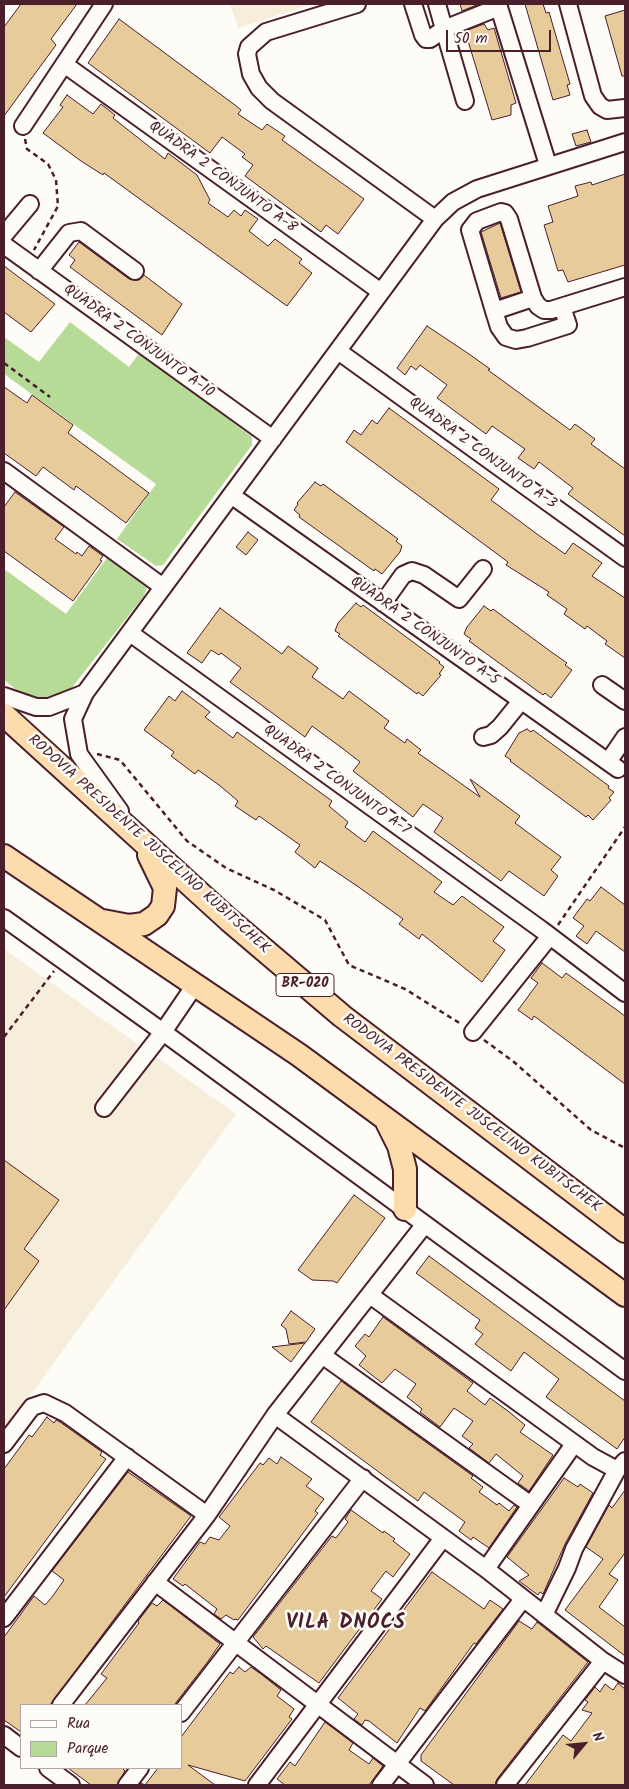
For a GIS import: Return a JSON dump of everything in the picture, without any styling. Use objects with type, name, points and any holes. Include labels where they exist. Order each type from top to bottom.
[{"type":"highway","name":"RODOVIA PRESIDENTE JUSCELINO KUBITSCHEK","points":[[4,715],[145,846],[342,1016],[625,1231]]},
{"type":"highway","points":[[98,920],[129,926],[144,924],[157,916],[163,906],[165,888],[145,846]]},
{"type":"highway","points":[[4,856],[299,1055],[625,1295]]},
{"type":"highway","points":[[386,1119],[399,1146],[405,1169],[405,1209]]},
{"type":"street","points":[[22,126],[104,4]]},
{"type":"street","points":[[357,4],[319,10],[284,27],[266,32],[249,47],[247,54],[251,74],[259,88],[272,101],[435,219]]},
{"type":"street","points":[[413,4],[422,35],[426,39],[430,39],[444,29],[499,5],[548,165]]},
{"type":"street","points":[[437,4],[465,101]]},
{"type":"street","points":[[573,5],[593,96],[600,106],[607,110],[625,108]]},
{"type":"street","name":"QUADRA 2 CONJUNTO A-8","points":[[64,64],[381,292]]},
{"type":"street","points":[[145,846],[79,754],[73,719],[85,693],[435,219],[453,202],[477,189],[625,142]]},
{"type":"street","points":[[4,235],[30,204]]},
{"type":"street","points":[[562,306],[568,325],[516,340],[506,337],[499,327],[470,230],[477,221],[501,212],[509,219],[534,298],[538,306],[544,310],[625,287]]},
{"type":"street","points":[[33,267],[69,234],[81,230],[135,271]]},
{"type":"street","name":"QUADRA 2 CONJUNTO A-10","points":[[4,245],[273,439]]},
{"type":"street","points":[[494,311],[534,298]]},
{"type":"street","name":"QUADRA 2 CONJUNTO A-3","points":[[338,350],[625,558]]},
{"type":"street","points":[[4,471],[163,587]]},
{"type":"street","name":"QUADRA 2 CONJUNTO A-5","points":[[231,495],[613,765],[625,737]]},
{"type":"street","points":[[383,603],[403,575],[412,571],[424,574],[459,599],[482,569]]},
{"type":"street","name":"QUADRA 2 CONJUNTO A-7","points":[[130,633],[546,933],[625,993]]},
{"type":"street","points":[[602,685],[625,701]]},
{"type":"street","points":[[4,696],[36,707],[49,708],[85,693]]},
{"type":"street","points":[[483,737],[491,735],[500,727],[521,701]]},
{"type":"street","points":[[4,918],[163,1032],[625,1371]]},
{"type":"street","points":[[473,1032],[546,933]]},
{"type":"street","points":[[104,1108],[163,1032],[195,985]]},
{"type":"street","points":[[62,1704],[207,1515],[276,1415],[425,1224]]},
{"type":"street","points":[[370,1295],[574,1444],[620,1474],[574,1549],[568,1568],[544,1615]]},
{"type":"street","points":[[322,1355],[531,1505]]},
{"type":"street","points":[[4,1444],[32,1407],[44,1402],[65,1413],[207,1515]]},
{"type":"street","points":[[276,1415],[486,1569],[603,1661],[625,1675]]},
{"type":"street","points":[[486,1569],[574,1444]]},
{"type":"street","points":[[4,1618],[128,1457]]},
{"type":"street","points":[[182,1712],[363,1478]]},
{"type":"street","points":[[257,1785],[316,1704],[444,1538]]},
{"type":"street","points":[[154,1582],[425,1785]]},
{"type":"street","points":[[381,1785],[524,1599]]},
{"type":"street","points":[[504,1785],[603,1661]]},
{"type":"street","points":[[4,1735],[20,1747]]},
{"type":"street","points":[[49,1769],[71,1785]]},
{"type":"street","points":[[127,1785],[139,1769]]},
{"type":"path","points":[[22,126],[27,149],[48,164],[56,180],[58,206],[33,267]]},
{"type":"path","points":[[4,363],[50,397]]},
{"type":"path","points":[[77,745],[91,752],[120,760],[187,841],[226,868],[274,890],[325,920],[349,965],[405,989],[473,1032],[514,1062],[591,1130],[625,1148]]},
{"type":"path","points":[[546,933],[625,827]]},
{"type":"path","points":[[4,1037],[62,960]]},
{"type":"shaded area","points":[[230,4],[312,4],[238,28]]},
{"type":"shaded area","points":[[4,949],[236,1114],[4,1431]]},
{"type":"green space","points":[[70,322],[129,367],[140,352],[252,437],[252,445],[163,565],[156,566],[117,539],[156,484],[4,374],[4,337],[39,362]]},
{"type":"green space","points":[[107,558],[143,580],[147,587],[144,596],[66,695],[46,699],[30,697],[19,692],[4,680],[4,569],[66,614]]},
{"type":"building","points":[[21,4],[77,4],[51,39],[56,45],[4,116],[4,27]]},
{"type":"building","points":[[460,4],[479,4],[462,11]]},
{"type":"building","points":[[525,4],[543,4],[546,13],[549,12],[570,84],[567,85],[570,95],[553,100]]},
{"type":"building","points":[[625,10],[625,76],[622,76],[605,16]]},
{"type":"building","points":[[119,19],[235,105],[241,110],[238,114],[262,130],[267,124],[285,136],[282,140],[364,199],[338,234],[326,225],[321,232],[245,176],[253,165],[242,157],[245,154],[222,137],[210,153],[88,63]]},
{"type":"building","points":[[484,24],[488,30],[494,28],[516,103],[511,105],[511,115],[492,120],[465,31]]},
{"type":"building","points":[[67,95],[93,114],[101,104],[115,115],[113,118],[165,159],[168,153],[197,175],[210,200],[208,203],[228,217],[234,210],[241,216],[245,210],[258,219],[249,231],[268,246],[275,239],[302,259],[299,263],[312,273],[287,306],[104,173],[103,175],[81,161],[43,133],[63,107],[60,105]]},
{"type":"building","points":[[587,130],[591,142],[576,146],[572,134]]},
{"type":"building","points":[[625,174],[625,265],[568,282],[563,270],[558,271],[544,225],[553,222],[548,206],[578,196],[575,186],[591,182],[592,185]]},
{"type":"building","points":[[500,223],[521,292],[501,298],[481,232]]},
{"type":"building","points":[[79,242],[129,279],[139,280],[144,275],[182,304],[162,335],[70,267],[75,260],[69,255]]},
{"type":"building","points":[[4,266],[55,304],[31,332],[4,312]]},
{"type":"building","points":[[427,326],[490,369],[488,370],[570,430],[575,424],[595,439],[591,444],[625,469],[625,536],[568,494],[573,488],[539,462],[534,469],[518,458],[525,449],[492,426],[486,434],[437,398],[447,385],[420,365],[416,370],[411,366],[405,375],[397,368]]},
{"type":"building","points":[[4,387],[27,403],[32,395],[73,425],[68,433],[149,493],[126,523],[76,486],[74,490],[43,467],[36,476],[4,453]]},
{"type":"building","points":[[389,408],[499,489],[491,500],[537,534],[565,554],[573,543],[602,563],[592,576],[625,598],[625,658],[605,644],[607,641],[587,626],[585,629],[564,614],[567,609],[547,595],[549,592],[506,565],[508,562],[346,442],[354,430],[361,435],[372,420],[377,424]]},
{"type":"building","points":[[315,482],[321,486],[323,484],[398,539],[396,541],[402,546],[400,552],[382,574],[375,569],[374,571],[299,517],[300,515],[294,510],[297,503]]},
{"type":"building","points":[[15,492],[64,527],[55,539],[76,554],[77,552],[82,556],[89,546],[103,556],[100,560],[102,561],[73,601],[4,551],[4,507]]},
{"type":"building","points":[[248,532],[258,540],[246,555],[236,547]]},
{"type":"building","points":[[356,603],[361,607],[363,605],[440,662],[444,667],[439,674],[441,675],[423,696],[418,692],[417,694],[338,636],[340,634],[335,631],[338,623]]},
{"type":"building","points":[[484,606],[491,611],[493,609],[567,663],[565,665],[572,670],[551,698],[545,693],[543,695],[469,641],[471,639],[464,634],[467,627]]},
{"type":"building","points":[[220,608],[282,654],[288,646],[318,668],[312,677],[343,699],[349,691],[389,721],[384,728],[405,743],[407,739],[421,750],[418,753],[480,797],[470,779],[520,816],[515,823],[561,857],[551,870],[558,876],[544,896],[509,871],[501,881],[434,832],[443,818],[423,804],[413,817],[353,771],[360,762],[342,748],[312,726],[305,737],[230,682],[241,668],[221,653],[219,655],[211,650],[202,663],[187,653]]},
{"type":"building","points":[[182,691],[210,712],[205,717],[233,738],[237,732],[332,801],[329,806],[348,822],[345,827],[365,842],[373,831],[442,882],[434,892],[453,905],[462,896],[504,927],[493,941],[505,950],[482,982],[422,934],[419,939],[399,924],[403,919],[360,888],[320,861],[315,868],[295,852],[300,845],[259,816],[256,820],[235,806],[238,801],[219,785],[198,770],[195,774],[171,756],[174,752],[144,730],[169,696],[175,701]]},
{"type":"building","points":[[527,729],[531,732],[533,730],[609,786],[608,788],[614,792],[609,798],[611,800],[593,820],[588,815],[586,817],[505,756],[519,733]]},
{"type":"building","points":[[601,887],[625,905],[625,952],[596,931],[587,944],[576,936],[584,926],[573,918],[587,899],[590,901]]},
{"type":"building","points":[[542,963],[562,978],[566,973],[625,1016],[625,1084],[534,1016],[532,1020],[518,1010],[538,983],[531,978]]},
{"type":"building","points":[[4,1160],[59,1200],[24,1249],[39,1261],[4,1310]]},
{"type":"building","points":[[354,1195],[385,1218],[337,1283],[333,1281],[312,1280],[298,1270]]},
{"type":"building","points":[[429,1256],[625,1401],[625,1437],[617,1449],[546,1397],[559,1379],[524,1352],[511,1371],[475,1344],[483,1334],[475,1328],[480,1320],[416,1273]]},
{"type":"building","points":[[291,1311],[315,1329],[306,1342],[289,1344],[286,1329],[281,1325]]},
{"type":"building","points":[[383,1317],[473,1383],[467,1391],[485,1405],[490,1398],[508,1411],[525,1425],[520,1432],[553,1455],[529,1491],[518,1483],[523,1476],[496,1454],[489,1463],[469,1448],[473,1444],[462,1436],[473,1421],[454,1408],[440,1427],[420,1412],[422,1409],[407,1397],[416,1384],[395,1369],[382,1383],[359,1365],[366,1356],[355,1346],[365,1334],[369,1337]]},
{"type":"building","points":[[305,1343],[291,1362],[272,1347]]},
{"type":"building","points":[[341,1381],[473,1476],[471,1478],[483,1487],[479,1492],[497,1505],[499,1503],[509,1511],[514,1505],[517,1507],[489,1548],[473,1537],[471,1540],[459,1531],[465,1522],[424,1492],[418,1501],[311,1422]]},
{"type":"building","points":[[47,1417],[54,1423],[56,1420],[60,1422],[102,1452],[100,1455],[106,1459],[4,1597],[4,1469],[29,1435],[32,1437]]},
{"type":"building","points":[[281,1457],[312,1479],[306,1486],[324,1499],[315,1511],[318,1513],[238,1620],[234,1620],[226,1615],[221,1619],[214,1614],[217,1609],[185,1584],[183,1586],[173,1579],[200,1542],[205,1544],[210,1537],[219,1540],[230,1526],[219,1517],[260,1463],[263,1465],[269,1458],[277,1464]]},
{"type":"building","points":[[128,1472],[191,1516],[51,1704],[20,1704],[20,1731],[4,1720],[4,1637],[34,1596],[45,1605],[52,1597],[64,1580],[52,1571]]},
{"type":"building","points":[[564,1478],[578,1487],[580,1484],[593,1493],[565,1544],[543,1594],[540,1592],[538,1595],[519,1581],[529,1575],[507,1557]]},
{"type":"building","points":[[625,1490],[625,1553],[609,1574],[618,1580],[599,1607],[625,1627],[625,1656],[565,1610],[603,1559],[586,1547],[609,1505],[612,1508]]},
{"type":"building","points":[[351,1510],[383,1533],[384,1531],[395,1539],[393,1541],[410,1554],[393,1577],[386,1571],[371,1591],[382,1599],[319,1683],[266,1646],[263,1649],[253,1637],[332,1536],[336,1538],[348,1522],[345,1519]]},
{"type":"building","points":[[432,1572],[484,1609],[490,1600],[503,1609],[476,1644],[474,1643],[425,1711],[420,1708],[397,1743],[369,1721],[365,1720],[362,1725],[354,1719],[358,1714],[338,1698]]},
{"type":"building","points":[[163,1600],[220,1644],[206,1664],[175,1704],[86,1704],[107,1678],[101,1674],[139,1623],[138,1621],[152,1603],[157,1606]]},
{"type":"building","points":[[519,1621],[532,1629],[537,1622],[588,1662],[497,1779],[495,1785],[454,1785],[421,1761],[421,1755]]},
{"type":"building","points":[[239,1667],[245,1672],[251,1667],[281,1690],[277,1696],[294,1709],[289,1717],[292,1719],[245,1781],[188,1765],[215,1785],[145,1785],[157,1769],[182,1769],[182,1736],[230,1672],[233,1674]]},
{"type":"building","points":[[618,1683],[625,1689],[625,1785],[525,1785],[563,1735],[571,1741],[592,1713],[582,1710],[588,1702],[585,1700],[595,1687],[600,1692],[605,1684],[613,1690]]},
{"type":"building","points":[[325,1722],[353,1743],[349,1750],[369,1764],[373,1758],[383,1766],[369,1785],[285,1785],[277,1779],[290,1762],[295,1766]]},
{"type":"building","points":[[69,1769],[123,1769],[125,1771],[117,1785],[91,1785]]},
{"type":"district","name":"VILA DNOCS","points":[[346,1625]]}]
